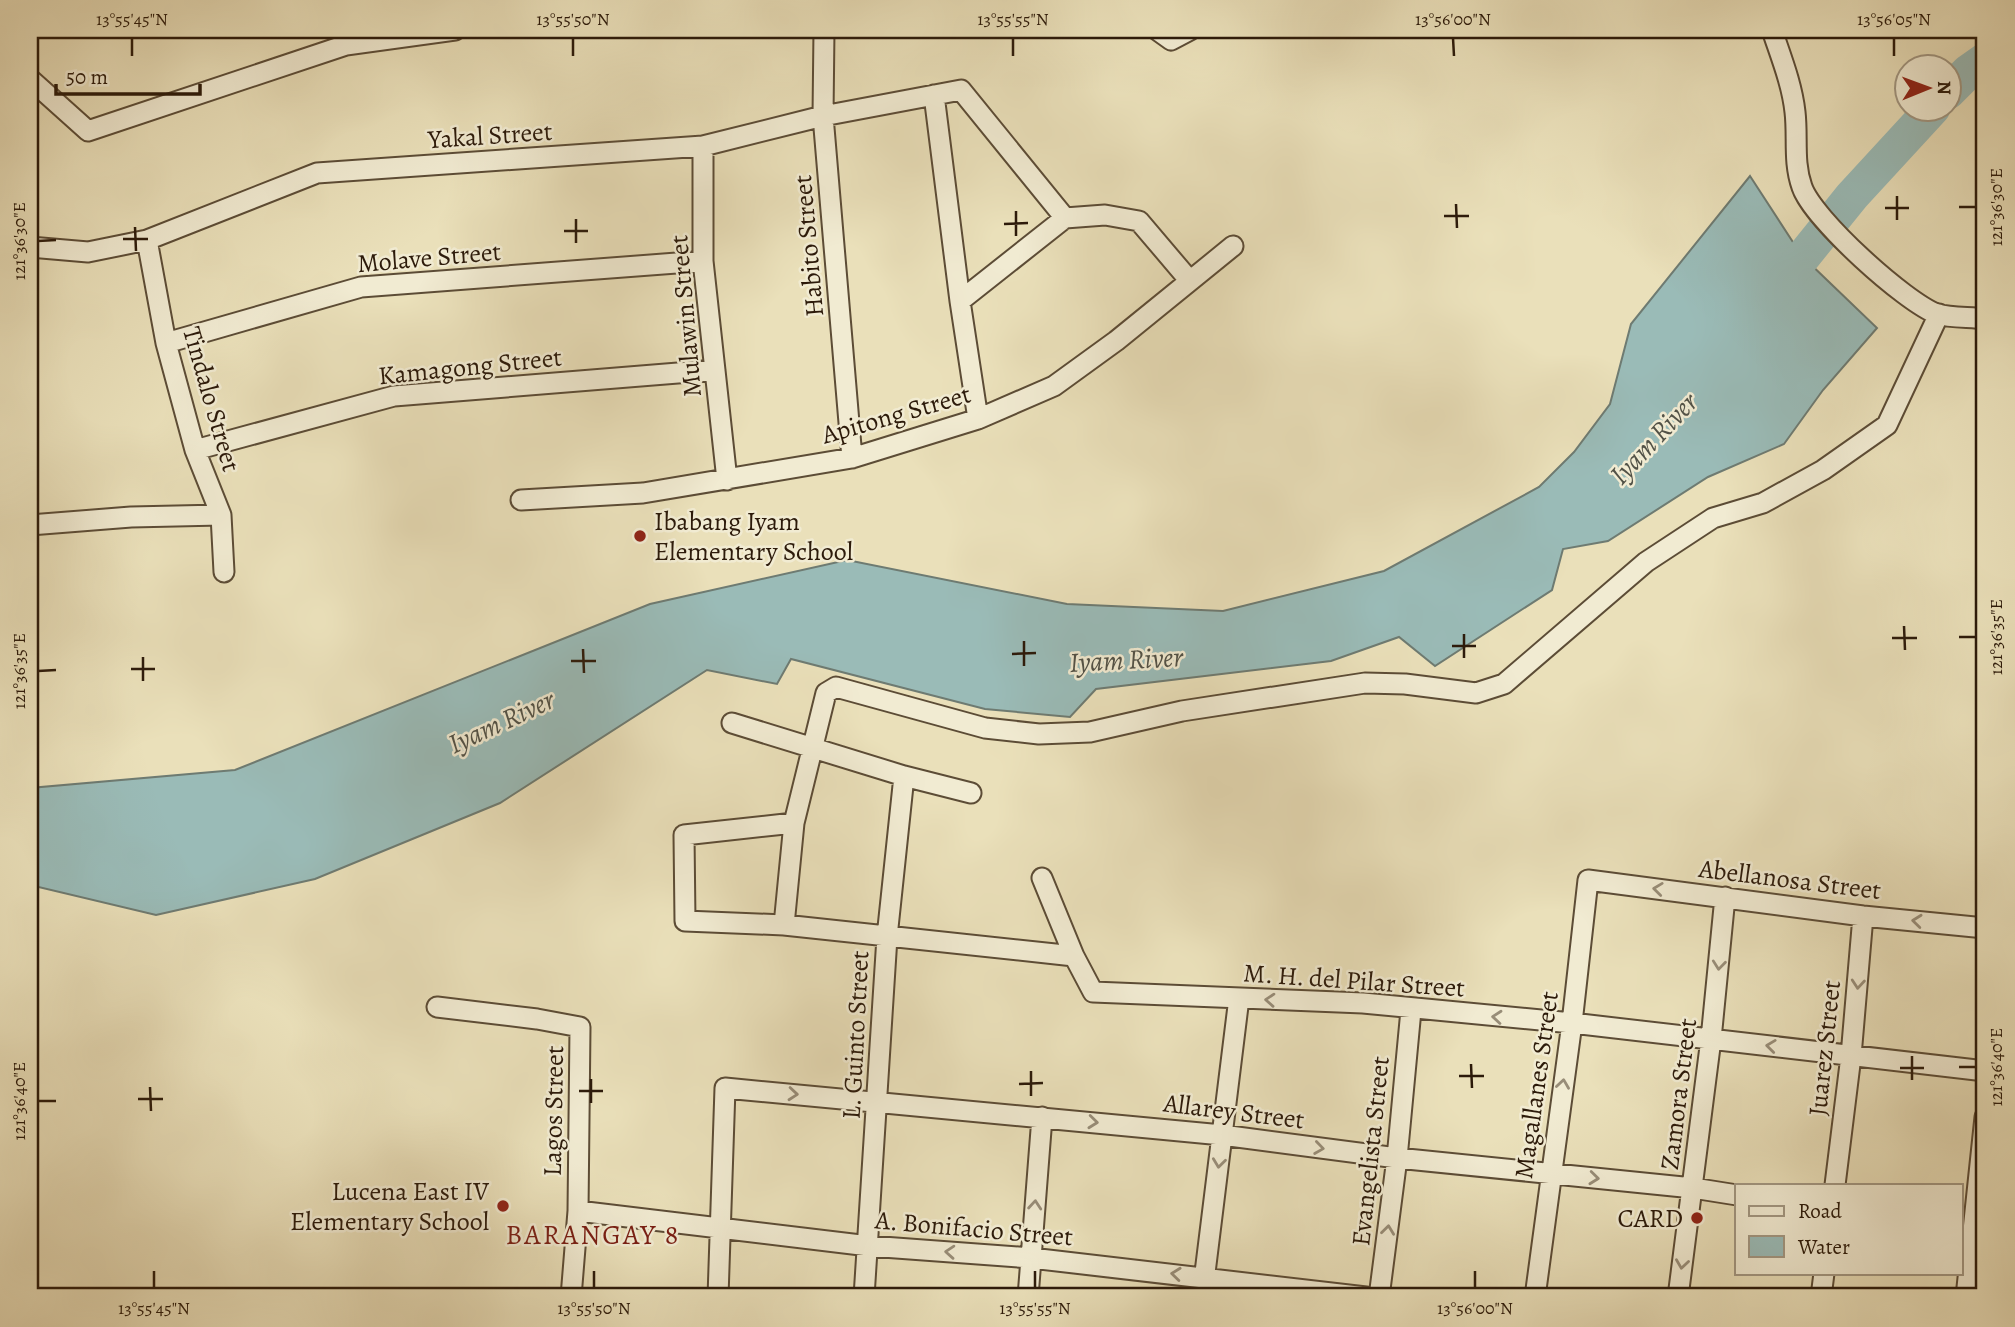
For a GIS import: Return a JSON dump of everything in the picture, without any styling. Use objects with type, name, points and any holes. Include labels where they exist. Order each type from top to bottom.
[{"type":"street","points":[[30,79],[88,131],[343,37],[454,30]]},
{"type":"street","name":"Habito Street","points":[[824,30],[823,116],[852,458]]},
{"type":"street","points":[[1157,30],[1171,40],[1190,30]]},
{"type":"street","points":[[1772,30],[1788,76],[1796,113],[1797,172],[1813,208],[1874,269],[1920,305],[1939,314],[1985,319]]},
{"type":"street","name":"Yakal Street","points":[[30,247],[88,252],[147,240],[317,173],[703,146],[823,116],[961,90],[1065,218]]},
{"type":"street","points":[[934,95],[978,419]]},
{"type":"street","name":"Mulawin Street","points":[[703,146],[702,261],[727,480]]},
{"type":"street","points":[[960,302],[1065,218],[1105,215],[1139,221],[1190,281]]},
{"type":"street","name":"Tindalo Street","points":[[147,240],[166,343],[195,450],[221,515],[224,572]]},
{"type":"street","name":"Apitong Street","points":[[521,500],[643,492],[852,458],[978,419],[1054,386],[1116,341],[1233,246]]},
{"type":"street","name":"Molave Street","points":[[166,343],[361,287],[702,261]]},
{"type":"street","points":[[784,925],[794,822],[826,693],[836,687],[985,729],[1039,734],[1090,732],[1182,711],[1365,683],[1405,684],[1476,693],[1504,684],[1646,562],[1713,518],[1763,503],[1823,470],[1886,425],[1939,314]]},
{"type":"street","name":"Kamagong Street","points":[[195,450],[394,396],[715,370]]},
{"type":"street","points":[[30,525],[131,517],[221,515]]},
{"type":"street","points":[[732,723],[904,776],[971,793]]},
{"type":"street","name":"L. Guinto Street","points":[[864,1297],[887,937],[904,776]]},
{"type":"street","points":[[794,822],[684,835],[685,921],[784,925],[1074,956],[1042,878]]},
{"type":"street","name":"Abellanosa Street","points":[[1588,880],[1863,916],[1985,928]]},
{"type":"street","name":"Magallanes Street","points":[[1535,1297],[1572,1023],[1588,880]]},
{"type":"street","name":"Zamora Street","points":[[1678,1297],[1712,1038],[1726,897]]},
{"type":"street","name":"Juarez Street","points":[[1835,1184],[1851,1056],[1863,916]]},
{"type":"street","name":"M. H. del Pilar Street","points":[[1074,956],[1093,992],[1363,1003],[1411,1010],[1712,1038],[1985,1071]]},
{"type":"street","points":[[1203,1287],[1239,998]]},
{"type":"street","name":"Lagos Street","points":[[437,1007],[580,1027],[578,1211],[571,1297]]},
{"type":"street","name":"Evangelista Street","points":[[1380,1297],[1411,1010]]},
{"type":"street","name":"Allarey Street","points":[[721,1227],[725,1088],[1222,1135],[1397,1158],[1693,1188],[1735,1195]]},
{"type":"street","points":[[1028,1297],[1042,1117]]},
{"type":"street","points":[[1966,1297],[1985,1117]]},
{"type":"street","name":"A. Bonifacio Street","points":[[578,1211],[869,1246],[1031,1258],[1203,1287],[1366,1297]]},
{"type":"street","points":[[718,1297],[721,1227]]},
{"type":"street","points":[[1821,1297],[1824,1274]]},
{"type":"water","points":[[1750,176],[1802,256],[1877,328],[1823,390],[1784,444],[1708,477],[1608,541],[1563,549],[1552,590],[1435,666],[1399,637],[1331,661],[1096,689],[1070,717],[985,709],[791,659],[777,684],[707,670],[500,803],[315,879],[156,915],[30,885],[30,788],[235,770],[650,604],[847,560],[1067,604],[1223,611],[1384,571],[1539,487],[1574,452],[1610,404],[1631,324]]},
{"type":"waterway","name":"Iyam River","points":[[1962,78],[1985,60]]},
{"type":"waterway","name":"Iyam River","points":[[1773,294],[1852,196],[1920,122]]},
{"type":"place","name":"Ibabang Iyam Elementary School","points":[[640,536]]},
{"type":"place","name":"Lucena East IV Elementary School","points":[[503,1206]]},
{"type":"place","name":"CARD","points":[[1697,1218]]},
{"type":"district","name":"BARANGAY 8","points":[[593,1234]]}]
